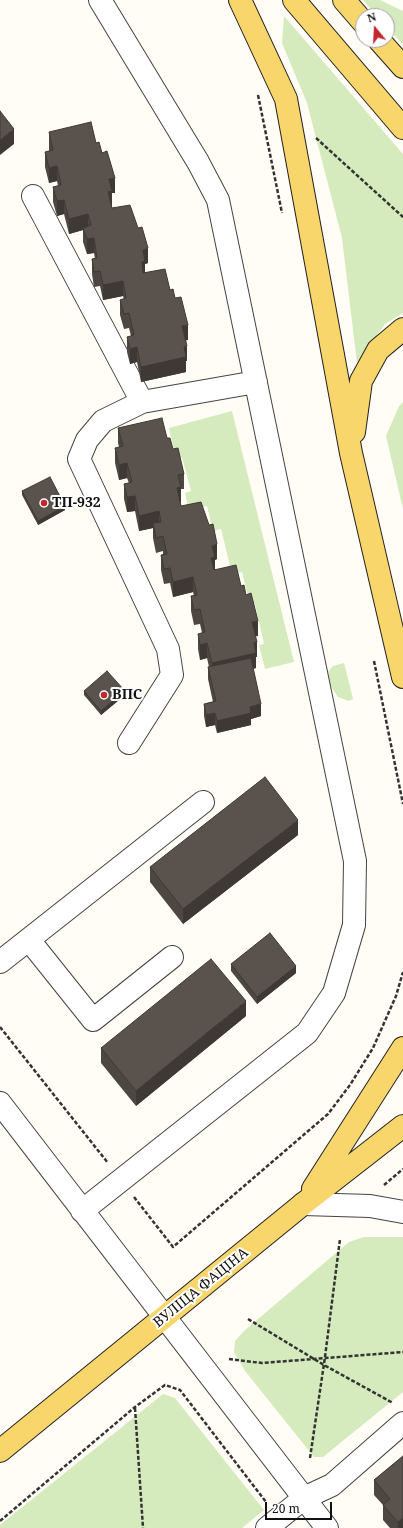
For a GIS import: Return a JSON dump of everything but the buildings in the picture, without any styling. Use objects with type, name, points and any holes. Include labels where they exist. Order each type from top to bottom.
[{"type":"main road","points":[[240,0],[286,99],[351,453],[403,677]]},
{"type":"main road","points":[[294,0],[403,128]]},
{"type":"main road","points":[[344,0],[355,13]]},
{"type":"main road","points":[[386,48],[403,67]]},
{"type":"main road","points":[[351,453],[361,381],[378,350],[403,329]]},
{"type":"main road","points":[[303,1204],[403,1048]]},
{"type":"main road","name":"ВУЛІЦА ФАЦІНА","points":[[0,1451],[303,1204],[403,1126]]},
{"type":"street","points":[[82,1211],[307,1033],[334,993],[354,925],[355,861],[218,200],[198,162],[100,0]]},
{"type":"street","points":[[33,196],[142,402]]},
{"type":"street","points":[[129,743],[172,675],[168,649],[79,459],[87,440],[103,421],[142,402],[256,382]]},
{"type":"street","points":[[0,962],[203,802]]},
{"type":"street","points":[[29,940],[92,1020],[172,957]]},
{"type":"street","points":[[0,1103],[327,1528]]},
{"type":"street","points":[[303,1204],[370,1206],[403,1212]]},
{"type":"street","points":[[273,1523],[304,1498],[332,1485],[400,1414]]},
{"type":"path","points":[[267,139],[305,128],[403,217]]},
{"type":"path","points":[[310,1458],[340,1240]]},
{"type":"path","points":[[248,1319],[313,1358],[400,1414]]},
{"type":"path","points":[[229,1359],[262,1364],[313,1358],[403,1352]]},
{"type":"path","points":[[0,1521],[135,1407],[165,1385],[180,1390],[273,1523]]},
{"type":"path","points":[[135,1407],[143,1528]]},
{"type":"green space","points":[[363,0],[380,0],[403,11],[403,45],[395,36],[395,8],[370,8]]},
{"type":"green space","points":[[284,16],[403,154],[403,313],[385,324],[357,363],[342,238],[307,103],[282,43]]},
{"type":"green space","points":[[403,402],[403,509],[386,436],[399,406]]},
{"type":"green space","points":[[232,411],[294,662],[265,669],[259,645],[264,644],[255,604],[250,604],[242,572],[226,576],[230,566],[221,529],[213,531],[207,506],[189,511],[185,493],[191,491],[182,457],[176,458],[169,428]]},
{"type":"green space","points":[[344,663],[353,699],[349,701],[338,697],[330,685],[328,672],[333,666]]},
{"type":"green space","points":[[364,1237],[403,1237],[403,1392],[323,1457],[314,1457],[245,1371],[234,1352],[235,1341],[245,1330],[349,1242]]},
{"type":"green space","points":[[163,1394],[175,1398],[264,1510],[242,1528],[0,1528],[0,1525]]},
{"type":"place","name":"ТП-932","points":[[44,503]]},
{"type":"place","name":"ВПС","points":[[104,695]]}]
